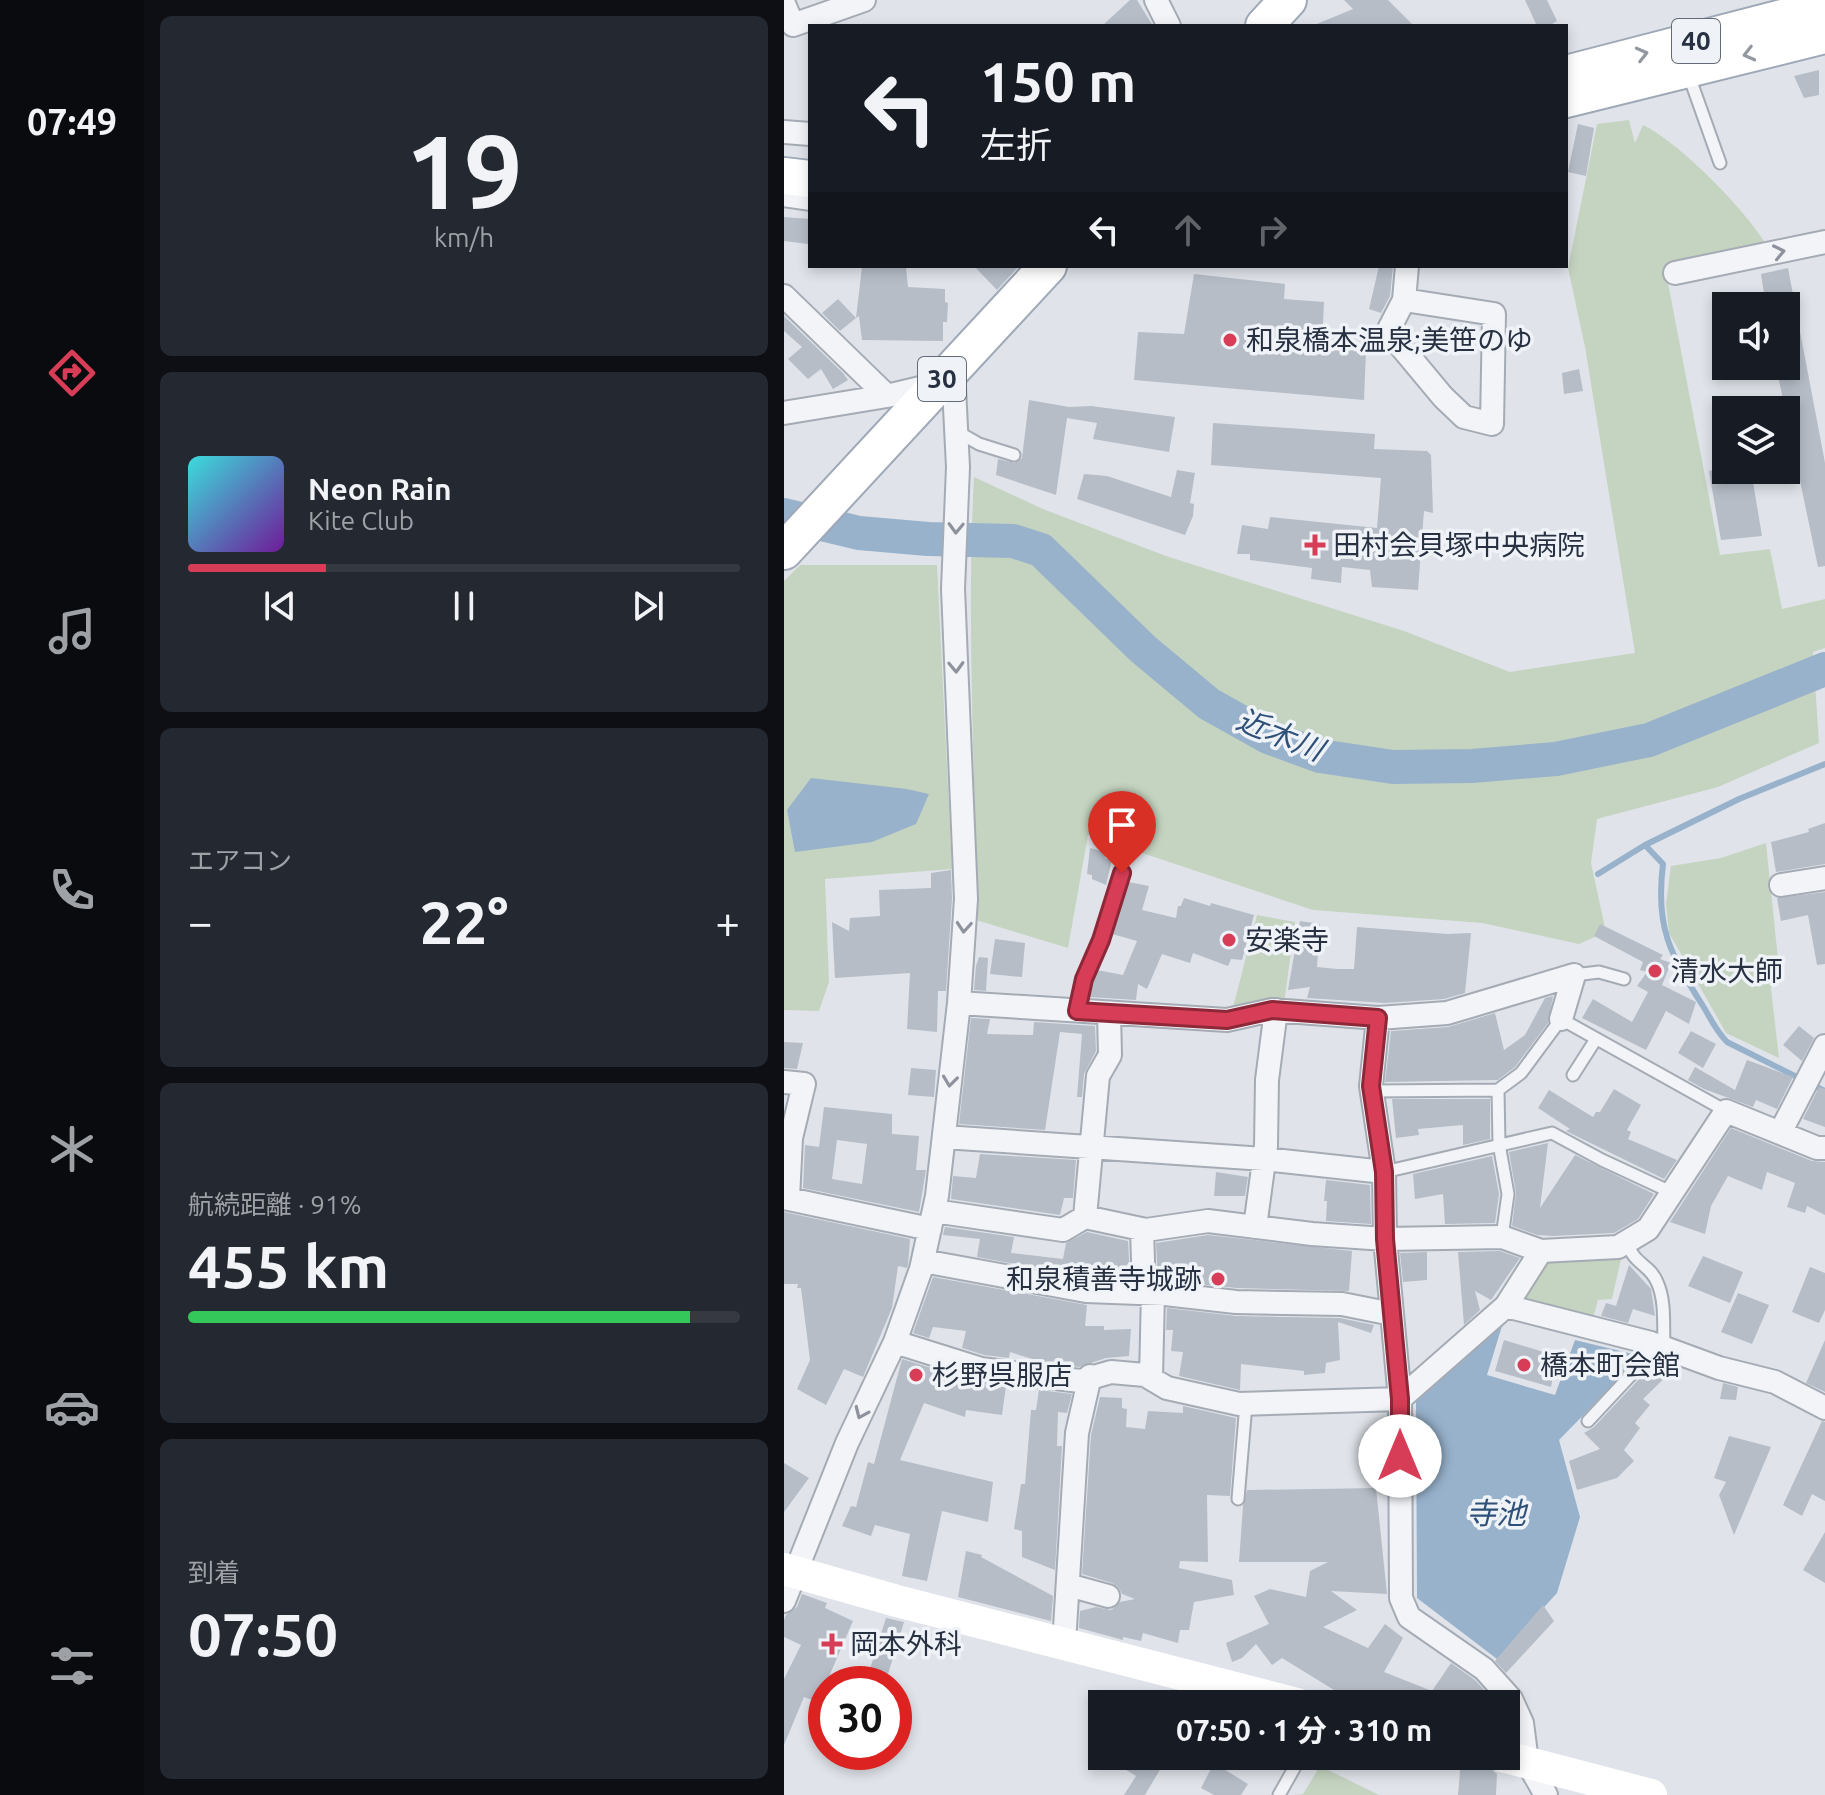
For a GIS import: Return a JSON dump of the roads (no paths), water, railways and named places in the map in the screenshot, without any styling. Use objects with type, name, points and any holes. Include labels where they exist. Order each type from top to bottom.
[{"type":"main road","points":[[1266,24],[1288,0]]},
{"type":"main road","name":"40","points":[[1568,73],[1825,7]]},
{"type":"main road","name":"40","points":[[1568,99],[1825,35]]},
{"type":"main road","name":"30","points":[[784,551],[1046,268]]},
{"type":"main road","points":[[788,1581],[1064,1644],[1243,1690]]},
{"type":"main road","points":[[1520,1761],[1651,1795]]},
{"type":"street","points":[[784,4],[793,25],[864,0]]},
{"type":"street","points":[[1156,0],[1168,24]]},
{"type":"street","points":[[1675,273],[1825,242]]},
{"type":"street","points":[[1404,300],[1494,314],[1492,424],[1464,417],[1443,397],[1388,331],[1404,300],[1407,268]]},
{"type":"street","points":[[784,296],[887,396]]},
{"type":"street","points":[[784,413],[887,396],[946,375],[958,432],[953,589],[966,899],[959,1003],[944,1137],[923,1261],[895,1342],[847,1443],[788,1581]]},
{"type":"street","points":[[1781,885],[1825,878]]},
{"type":"street","points":[[959,1003],[1227,1020],[1276,1010],[1378,1018],[1447,1013],[1574,975]]},
{"type":"street","points":[[1561,1019],[1574,975]]},
{"type":"street","points":[[1255,1227],[1264,1159],[1267,1080],[1276,1010]]},
{"type":"street","points":[[1085,1217],[1098,1076],[1110,1055],[1109,1013]]},
{"type":"street","points":[[1378,1018],[1372,1091],[1384,1172],[1385,1239],[1400,1399],[1401,1598],[1409,1617],[1484,1669],[1503,1690]]},
{"type":"street","points":[[1780,1133],[1825,1046]]},
{"type":"street","points":[[784,1082],[804,1084],[791,1138],[786,1198],[932,1220],[1063,1230],[1085,1217],[1142,1229],[1208,1221],[1312,1234],[1385,1239],[1502,1237],[1541,1251],[1618,1247],[1648,1229],[1726,1111],[1817,1148],[1825,1148]]},
{"type":"street","points":[[944,1137],[1264,1159],[1384,1172]]},
{"type":"street","points":[[1142,1229],[1149,1293],[1151,1378]]},
{"type":"street","points":[[895,1342],[981,1369],[1080,1381],[1111,1372],[1145,1375],[1167,1388],[1246,1404],[1400,1399],[1506,1306],[1541,1251]]},
{"type":"street","points":[[923,1261],[1086,1291],[1149,1293],[1236,1302],[1342,1304],[1392,1314]]},
{"type":"street","points":[[1506,1306],[1661,1347],[1719,1368],[1775,1382],[1825,1408]]},
{"type":"street","points":[[1064,1644],[1077,1433],[1090,1376]]},
{"type":"street","points":[[1068,1585],[1108,1596]]},
{"type":"street","points":[[1520,1766],[1546,1795]]},
{"type":"lane","points":[[1687,70],[1720,163]]},
{"type":"lane","points":[[958,432],[979,444],[1014,455]]},
{"type":"lane","points":[[1077,1011],[1084,979],[1101,940],[1122,873]]},
{"type":"lane","points":[[1574,975],[1599,972],[1624,979]]},
{"type":"lane","points":[[1372,1091],[1498,1090],[1521,1073],[1561,1019],[1726,1111]]},
{"type":"lane","points":[[1573,1075],[1596,1039]]},
{"type":"lane","points":[[1498,1090],[1499,1144],[1508,1194],[1502,1237]]},
{"type":"lane","points":[[1384,1172],[1552,1133],[1673,1193]]},
{"type":"lane","points":[[1588,1421],[1661,1347],[1663,1310],[1657,1282],[1630,1255],[1627,1241]]},
{"type":"lane","points":[[1238,1499],[1246,1404]]},
{"type":"lane","points":[[1279,1795],[1293,1770]]},
{"type":"water","points":[[811,778],[929,794],[916,824],[872,842],[795,852],[787,810]]},
{"type":"water","name":"寺池","points":[[1502,1326],[1487,1375],[1555,1395],[1575,1340],[1641,1356],[1559,1440],[1580,1517],[1557,1593],[1497,1659],[1417,1598],[1416,1400]]},
{"type":"waterway","name":"近木川","points":[[784,515],[859,533],[928,539],[1013,541],[1041,550],[1143,649],[1209,704],[1268,737],[1320,756],[1393,767],[1472,766],[1556,759],[1649,740],[1825,669]]},
{"type":"waterway","points":[[1598,874],[1645,845],[1739,799],[1825,764]]},
{"type":"waterway","points":[[1645,845],[1663,864],[1663,923],[1674,955],[1720,1034],[1727,1042],[1825,1091]]},
{"type":"place","name":"和泉橋本温泉;美笹のゆ","points":[[1230,340]]},
{"type":"place","name":"田村会貝塚中央病院","points":[[1315,545]]},
{"type":"place","name":"安楽寺","points":[[1229,940]]},
{"type":"place","name":"清水大師","points":[[1655,971]]},
{"type":"place","name":"和泉積善寺城跡","points":[[1218,1279]]},
{"type":"place","name":"橋本町会館","points":[[1524,1365]]},
{"type":"place","name":"杉野呉服店","points":[[916,1375]]},
{"type":"place","name":"岡本外科","points":[[832,1644]]}]
